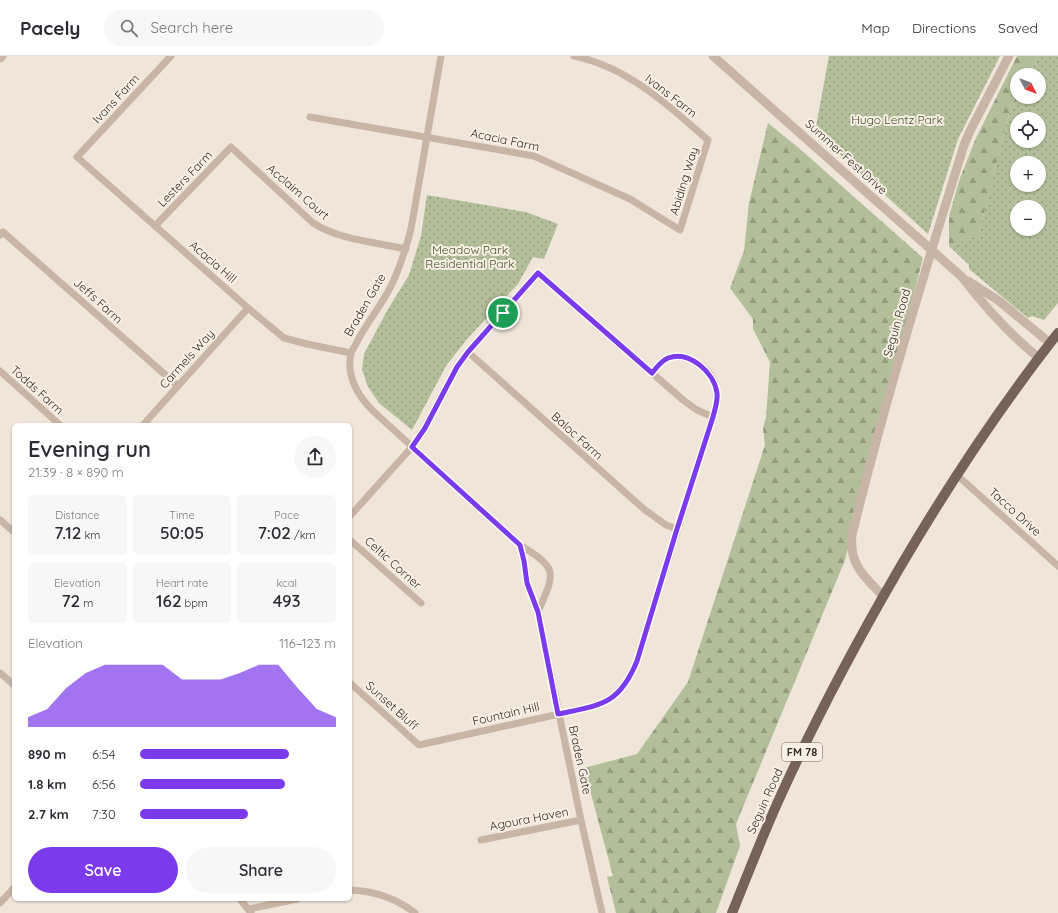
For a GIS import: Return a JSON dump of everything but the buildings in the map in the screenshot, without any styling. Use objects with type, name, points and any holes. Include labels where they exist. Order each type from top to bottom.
[{"type":"main road","name":"Seguin Road","points":[[732,913],[781,795],[842,669],[883,596],[956,475],[1058,333]]},
{"type":"street","name":"Ivans Farm","points":[[77,157],[171,56]]},
{"type":"street","name":"Braden Gate","points":[[441,56],[411,229],[406,249],[392,284],[351,353],[350,371],[354,386],[362,400],[373,411],[520,545],[548,565],[551,573],[550,583],[538,612]]},
{"type":"street","name":"Ivans Farm","points":[[574,56],[610,68],[636,82],[658,97],[708,140]]},
{"type":"street","name":"Seguin Road","points":[[883,596],[862,574],[854,562],[851,544],[852,535],[865,480],[932,250],[967,138],[1009,56]]},
{"type":"street","name":"Summer Fest Drive","points":[[718,58],[962,277],[999,301],[1050,343]]},
{"type":"street","name":"Acacia Farm","points":[[310,117],[427,136],[542,159],[630,199],[680,230]]},
{"type":"street","name":"Abiding Way","points":[[680,230],[708,140]]},
{"type":"street","name":"Acclaim Court","points":[[231,147],[313,223],[323,230],[406,249]]},
{"type":"street","name":"Lesters Farm","points":[[155,226],[231,147]]},
{"type":"street","name":"Acacia Hill","points":[[77,157],[284,338],[351,353]]},
{"type":"street","name":"Jeffs Farm","points":[[2,233],[178,386]]},
{"type":"street","points":[[352,514],[412,447],[425,428],[457,367],[468,352],[538,273],[683,400],[697,410],[713,417]]},
{"type":"street","name":"Summer Fest Drive","points":[[962,277],[990,313],[1039,358]]},
{"type":"street","name":"Carmels Way","points":[[145,423],[248,308]]},
{"type":"street","name":"Baloc Farm","points":[[468,352],[644,510],[666,525],[677,529]]},
{"type":"street","name":"Fountain Hill","points":[[419,745],[591,707],[614,697],[630,678],[637,661],[717,402],[717,392],[713,378],[706,370],[694,361],[679,356],[667,358],[652,373]]},
{"type":"street","name":"Todds Farm","points":[[0,371],[58,423]]},
{"type":"street","name":"Tacco Drive","points":[[956,475],[1058,566]]},
{"type":"street","points":[[0,520],[12,530]]},
{"type":"street","name":"Celtic Corner","points":[[352,542],[421,603]]},
{"type":"street","name":"Braden Gate","points":[[520,545],[527,583],[538,612],[558,714],[602,913]]},
{"type":"street","points":[[0,672],[12,683]]},
{"type":"street","name":"Sunset Bluff","points":[[352,685],[419,745]]},
{"type":"street","name":"Agoura Haven","points":[[481,840],[581,820]]},
{"type":"street","points":[[352,889],[384,896],[398,901],[407,910],[415,913]]},
{"type":"street","points":[[0,903],[12,890]]},
{"type":"street","points":[[242,901],[250,911],[289,901]]},
{"type":"green space","name":"Hugo Lentz Park","points":[[829,56],[1000,56],[958,139],[928,234],[815,132]]},
{"type":"green space","points":[[1017,56],[1038,56],[1032,68],[1011,68]]},
{"type":"green space","points":[[1038,56],[1058,56],[1058,303],[1044,320],[1032,316],[1028,318],[969,269],[969,265],[949,246],[978,236],[1010,113],[1010,148],[1046,148],[1046,112],[1010,112],[1014,104],[1046,104],[1046,68],[1032,68]]},
{"type":"green space","points":[[1010,70],[1010,104],[1014,104],[1008,117],[978,237],[949,246],[949,216],[960,178],[976,138]]},
{"type":"green space","points":[[768,123],[800,149],[923,258],[845,560],[736,824],[740,846],[716,913],[616,913],[607,877],[613,876],[584,768],[637,754],[688,682],[765,445],[763,428],[766,417],[770,362],[753,329],[753,319],[730,288],[744,251],[749,203]]},
{"type":"green space","name":"Meadow Park Residential Park","points":[[427,195],[526,212],[558,224],[544,259],[533,257],[518,284],[467,339],[446,366],[412,430],[379,403],[368,387],[362,369],[364,354],[388,309],[409,275],[421,236]]},
{"type":"route","points":[[538,273],[652,373],[667,358],[679,356],[694,361],[706,370],[713,378],[717,392],[717,402],[713,417],[637,661],[630,678],[614,697],[603,703],[558,714],[538,612],[524,572],[524,561],[520,545],[412,447],[425,428],[457,367],[468,352],[503,313],[538,273]]}]
